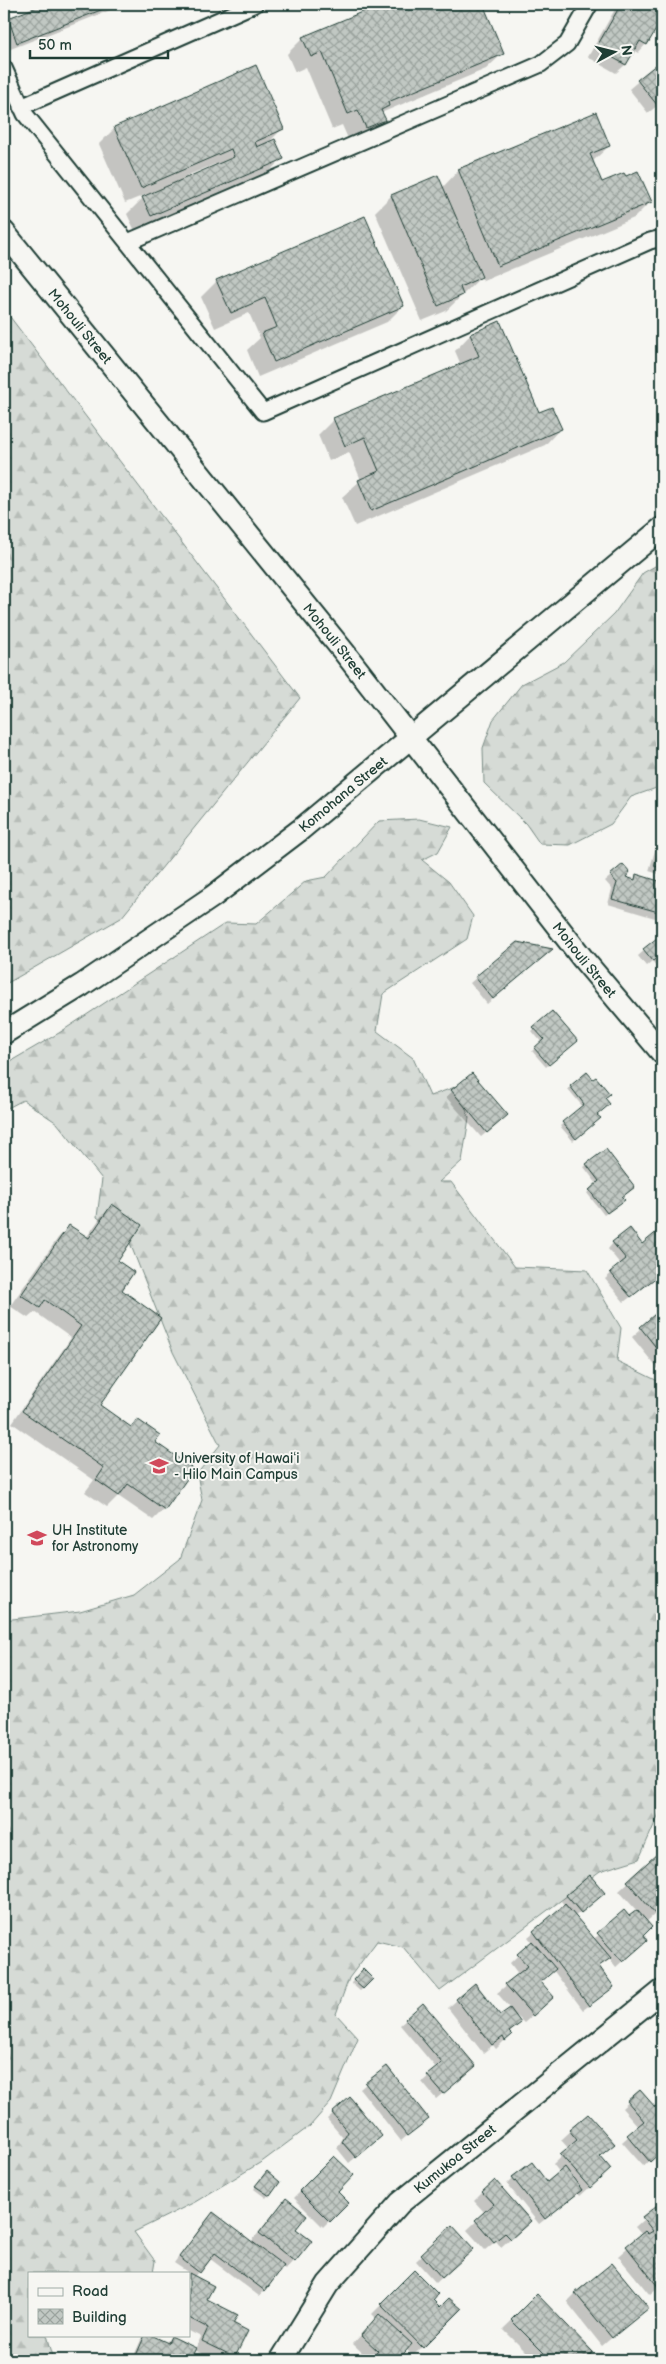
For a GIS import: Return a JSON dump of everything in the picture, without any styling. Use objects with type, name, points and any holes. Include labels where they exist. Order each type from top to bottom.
[{"type":"street","points":[[21,107],[255,4]]},
{"type":"street","points":[[128,242],[541,64],[567,44],[590,4]]},
{"type":"street","points":[[4,68],[21,107],[263,412],[632,249],[662,238]]},
{"type":"street","name":"Mohouli Street","points":[[4,232],[411,737],[578,952],[662,1053]]},
{"type":"street","name":"Komohana Street","points":[[4,1033],[82,985],[212,898],[300,830],[662,528]]},
{"type":"street","name":"Kumukoa Street","points":[[281,2360],[328,2284],[400,2203],[662,1992]]},
{"type":"green space","points":[[4,309],[300,698],[121,918],[4,985]]},
{"type":"green space","points":[[662,562],[662,786],[631,797],[611,824],[570,845],[540,844],[526,824],[484,783],[483,748],[493,720],[522,684],[564,662],[614,614],[643,573]]},
{"type":"green space","points":[[419,819],[452,827],[438,852],[422,860],[449,882],[473,916],[467,939],[383,994],[377,1031],[413,1058],[430,1096],[458,1086],[469,1118],[462,1161],[439,1182],[451,1182],[515,1267],[587,1270],[621,1328],[617,1361],[662,1383],[662,1807],[639,1859],[600,1871],[440,1991],[403,1947],[377,1941],[349,1978],[336,2014],[358,2038],[331,2102],[310,2126],[263,2161],[195,2202],[134,2232],[155,2261],[153,2272],[28,2272],[28,2336],[47,2336],[54,2360],[4,2360],[4,1620],[80,1611],[134,1595],[180,1559],[202,1500],[197,1474],[220,1445],[173,1352],[130,1243],[97,1217],[102,1179],[57,1123],[23,1100],[4,1110],[4,1065],[59,1033],[226,923],[256,924],[306,881],[326,877],[379,821]]},
{"type":"building","points":[[45,4],[116,4],[17,43],[8,18]]},
{"type":"building","points":[[381,4],[483,4],[504,54],[388,102],[389,106],[381,110],[386,120],[366,128],[358,110],[348,114],[322,52],[311,57],[302,37]]},
{"type":"building","points":[[621,4],[662,4],[662,19],[647,45],[640,41],[626,65],[596,48]]},
{"type":"building","points":[[662,60],[662,102],[658,106],[637,80]]},
{"type":"building","points":[[256,65],[284,129],[255,142],[257,147],[275,139],[284,159],[151,216],[142,197],[234,157],[231,149],[141,188],[114,127]]},
{"type":"building","points":[[596,112],[610,146],[590,154],[602,182],[624,173],[626,176],[638,171],[652,202],[498,266],[458,169]]},
{"type":"building","points":[[438,175],[482,277],[460,287],[463,295],[438,306],[391,195]]},
{"type":"building","points":[[365,216],[404,306],[274,362],[262,333],[277,327],[265,298],[231,313],[216,280]]},
{"type":"building","points":[[500,321],[539,412],[552,407],[562,429],[371,511],[358,480],[379,471],[365,437],[345,446],[333,418],[479,356],[470,334]]},
{"type":"building","points":[[662,840],[662,868],[654,866]]},
{"type":"building","points":[[623,864],[630,872],[626,877],[635,880],[636,874],[662,882],[662,913],[612,899],[617,883],[610,875]]},
{"type":"building","points":[[662,934],[662,961],[659,956],[653,961],[643,949]]},
{"type":"building","points":[[517,942],[553,949],[493,999],[475,977]]},
{"type":"building","points":[[552,1011],[578,1041],[549,1065],[534,1048],[544,1039],[533,1027]]},
{"type":"building","points":[[587,1072],[593,1079],[596,1077],[610,1094],[605,1098],[610,1104],[597,1115],[601,1118],[576,1139],[562,1122],[584,1104],[570,1086]]},
{"type":"building","points":[[472,1073],[508,1115],[487,1133],[451,1090]]},
{"type":"building","points":[[606,1149],[635,1187],[622,1197],[625,1200],[607,1213],[589,1190],[599,1181],[586,1164]]},
{"type":"building","points":[[112,1204],[142,1225],[118,1261],[134,1272],[122,1290],[161,1318],[100,1405],[131,1427],[137,1419],[160,1435],[155,1442],[194,1469],[165,1510],[128,1484],[119,1496],[96,1480],[104,1468],[22,1411],[81,1326],[45,1300],[40,1308],[21,1295],[69,1225],[89,1238]]},
{"type":"building","points":[[630,1228],[642,1244],[659,1230],[662,1234],[662,1266],[655,1272],[658,1276],[631,1297],[610,1272],[626,1259],[612,1242]]},
{"type":"building","points":[[662,1308],[662,1355],[640,1327]]},
{"type":"building","points":[[658,1853],[662,1858],[662,1908],[655,1914],[627,1881]]},
{"type":"building","points":[[590,1875],[605,1893],[581,1913],[566,1895]]},
{"type":"building","points":[[565,1904],[611,1958],[599,1966],[614,1987],[589,2006],[533,1931]]},
{"type":"building","points":[[624,1910],[629,1916],[637,1910],[652,1927],[644,1935],[647,1941],[623,1962],[597,1933]]},
{"type":"building","points":[[532,1941],[556,1969],[541,1982],[554,1997],[533,2016],[505,1984],[528,1966],[517,1954]]},
{"type":"building","points":[[363,1969],[373,1979],[363,1989],[353,1980]]},
{"type":"building","points":[[475,1983],[500,2015],[510,2008],[521,2023],[509,2032],[512,2035],[505,2041],[503,2037],[492,2045],[456,1999]]},
{"type":"building","points":[[423,2003],[476,2066],[443,2094],[427,2075],[442,2063],[405,2019]]},
{"type":"building","points":[[387,2066],[429,2119],[407,2136],[365,2083]]},
{"type":"building","points":[[640,2090],[655,2107],[662,2101],[662,2138],[660,2140],[662,2151],[650,2162],[627,2135],[644,2121],[627,2101]]},
{"type":"building","points":[[350,2097],[382,2136],[356,2158],[342,2142],[348,2132],[332,2113]]},
{"type":"building","points":[[588,2114],[615,2144],[600,2156],[611,2169],[590,2188],[560,2154],[577,2140],[569,2130]]},
{"type":"building","points":[[334,2156],[354,2175],[338,2192],[349,2203],[330,2222],[299,2191]]},
{"type":"building","points":[[532,2162],[547,2182],[565,2167],[582,2190],[545,2219],[512,2177]]},
{"type":"building","points":[[267,2171],[280,2182],[270,2196],[255,2186]]},
{"type":"building","points":[[495,2180],[531,2221],[511,2239],[505,2233],[494,2242],[475,2220],[493,2204],[482,2192]]},
{"type":"building","points":[[286,2198],[307,2215],[296,2229],[312,2241],[295,2262],[259,2233]]},
{"type":"building","points":[[661,2202],[662,2285],[659,2288],[626,2246],[645,2231],[648,2234],[653,2231],[642,2217]]},
{"type":"building","points":[[213,2212],[284,2266],[265,2291],[215,2253],[200,2273],[179,2257]]},
{"type":"building","points":[[452,2225],[474,2249],[442,2278],[421,2254]]},
{"type":"building","points":[[612,2263],[649,2308],[612,2338],[575,2293]]},
{"type":"building","points":[[414,2270],[438,2294],[433,2300],[440,2307],[449,2298],[462,2309],[423,2348],[380,2304]]},
{"type":"building","points":[[190,2274],[214,2286],[207,2299],[238,2315],[233,2323],[248,2331],[235,2357],[202,2341],[208,2328],[190,2319]]},
{"type":"building","points":[[537,2294],[593,2352],[584,2360],[551,2360],[511,2320]]},
{"type":"building","points":[[379,2314],[412,2344],[398,2360],[370,2360],[378,2351],[361,2335]]},
{"type":"building","points":[[145,2336],[153,2336],[168,2343],[171,2336],[196,2348],[190,2360],[134,2360]]},
{"type":"place","name":"University of Hawaiʻi - Hilo Main Campus","points":[[159,1466]]},
{"type":"place","name":"UH Institute for Astronomy","points":[[37,1538]]}]
